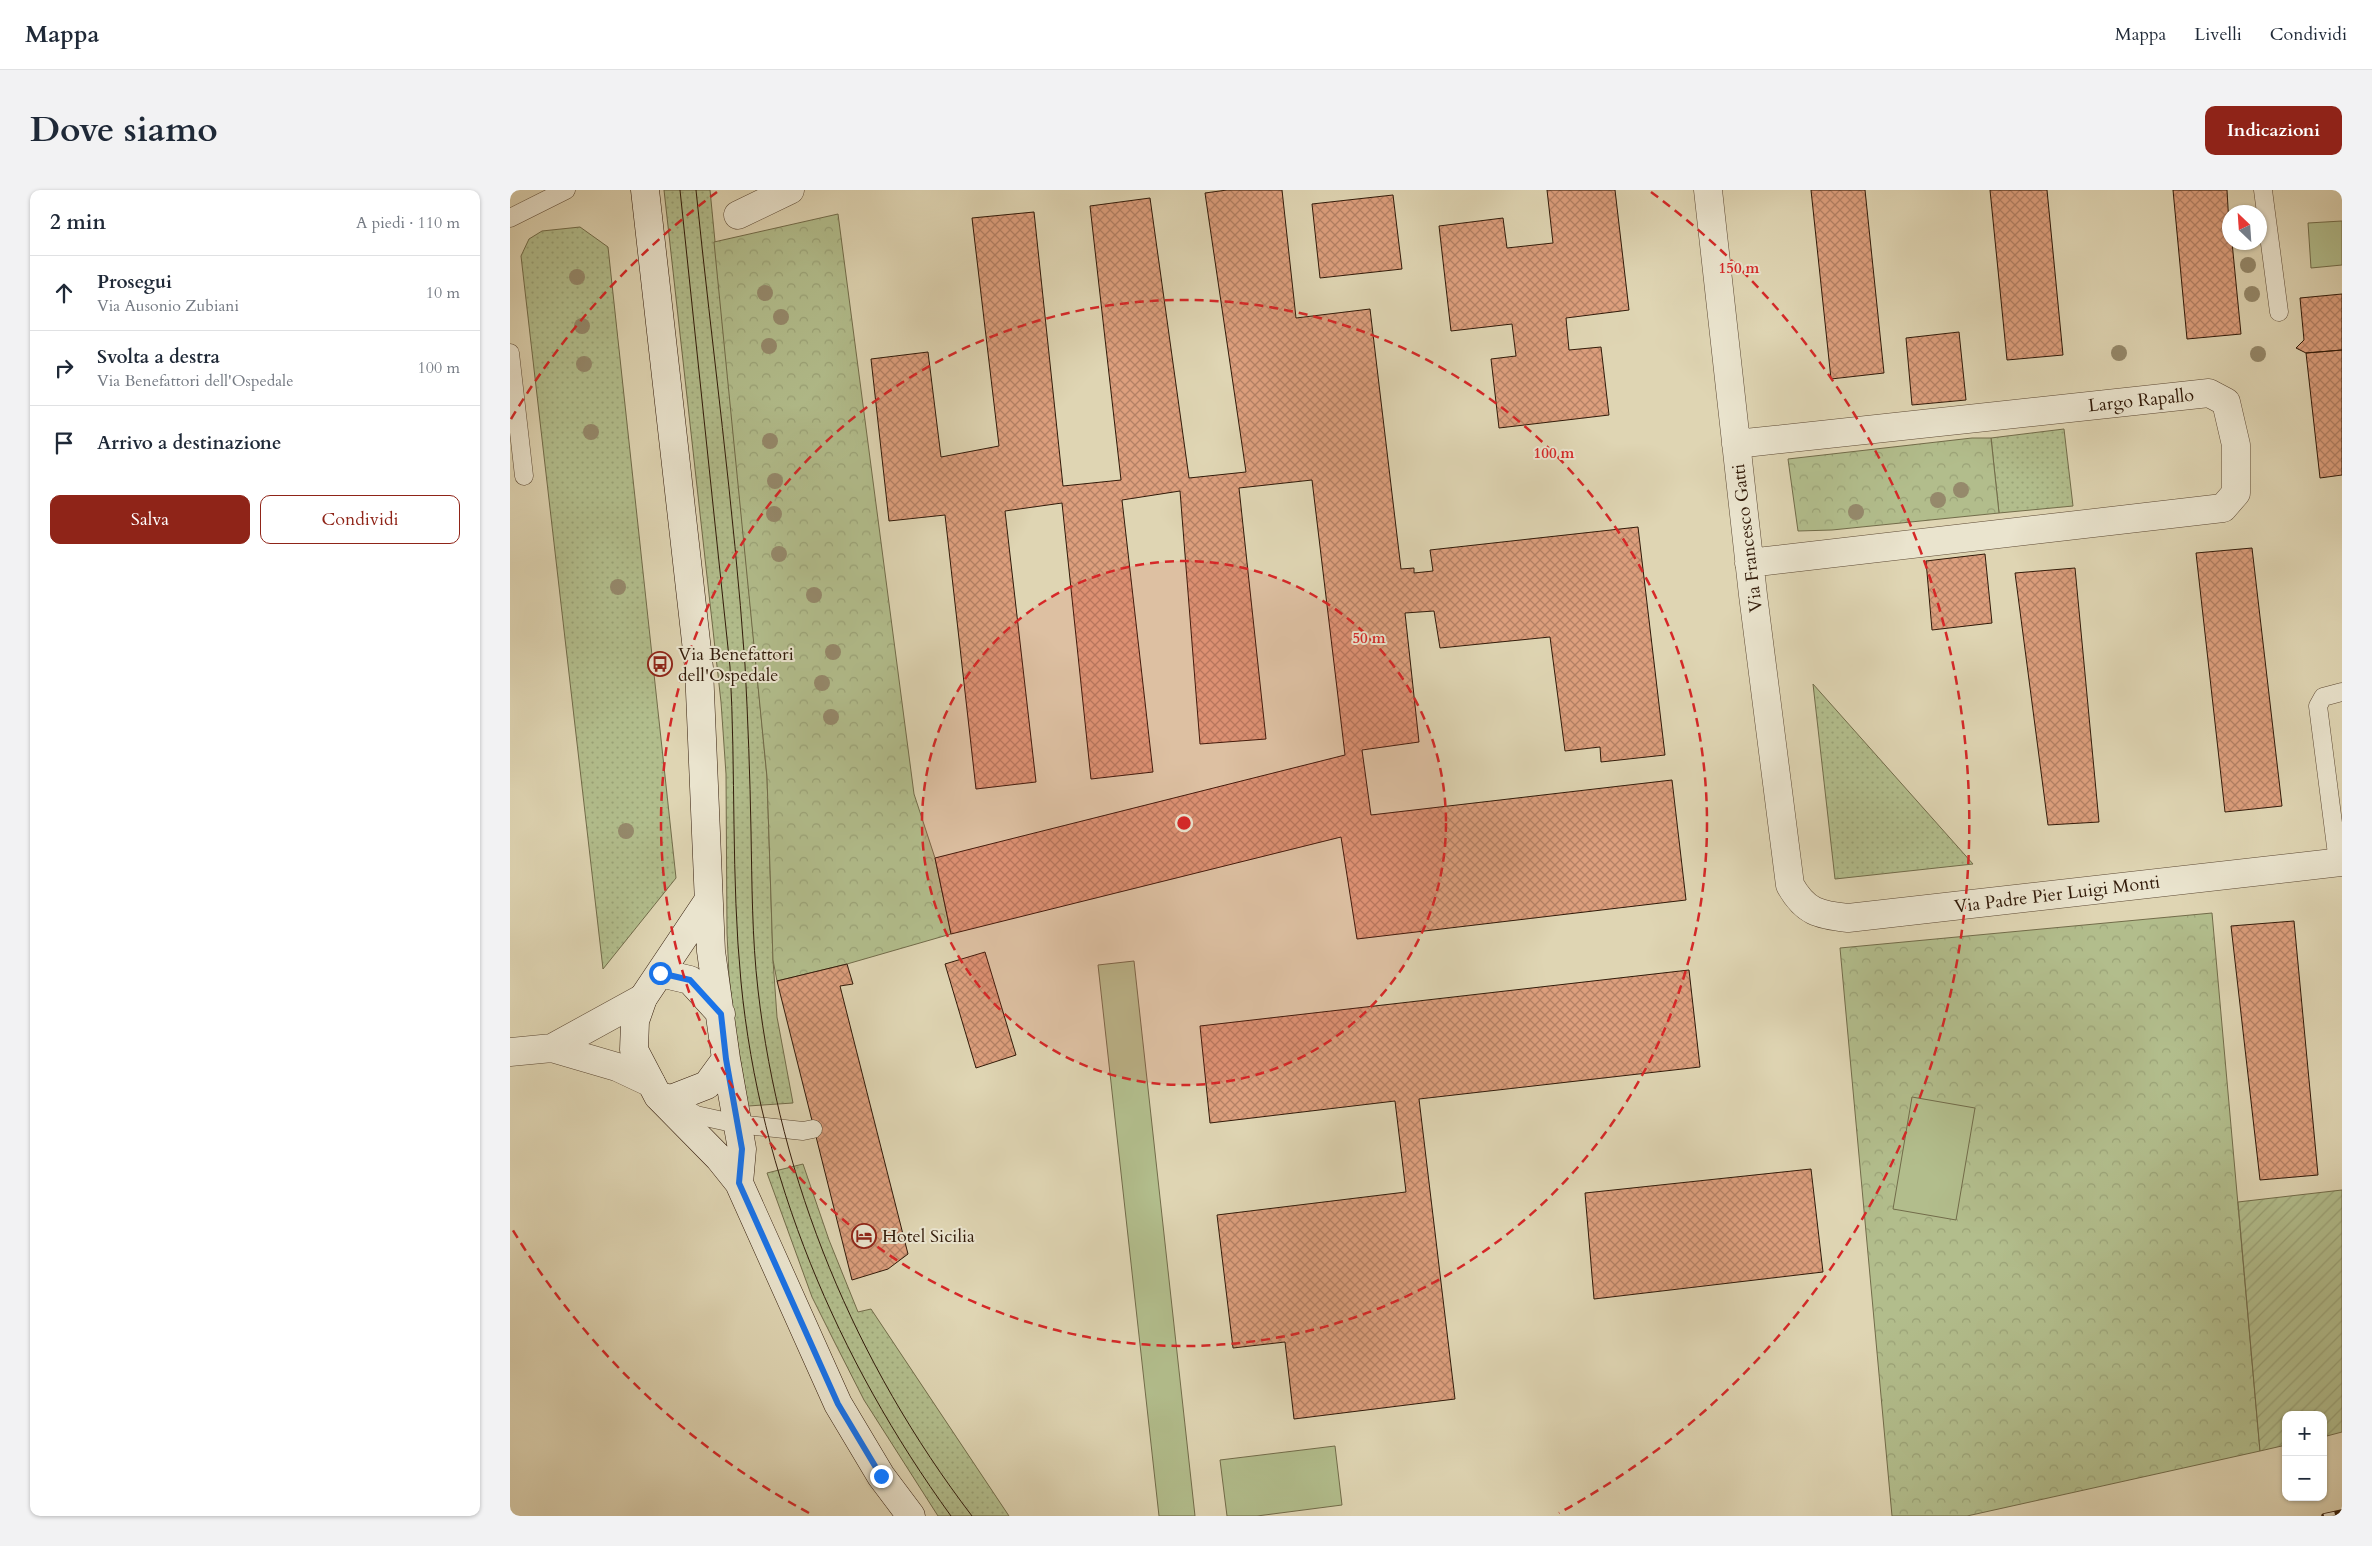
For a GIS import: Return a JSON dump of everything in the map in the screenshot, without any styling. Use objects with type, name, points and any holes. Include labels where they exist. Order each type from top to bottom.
[{"type":"street","points":[[645,190],[699,668],[711,951],[726,1059],[742,1149],[739,1183]]},
{"type":"street","points":[[738,216],[790,190]]},
{"type":"street","name":"Via Francesco Gatti","points":[[1708,190],[1749,563],[1790,885]]},
{"type":"street","name":"Largo Rapallo","points":[[1736,444],[2209,393],[2226,402],[2236,446],[2236,493],[2223,508],[1749,563]]},
{"type":"street","name":"Via Padre Pier Luigi Monti","points":[[1790,885],[1798,899],[1820,915],[1848,918],[2340,862]]},
{"type":"street","points":[[708,901],[643,998],[635,1021],[634,1050],[660,1093],[739,1183],[838,1404],[881,1476],[911,1516]]},
{"type":"street","points":[[660,973],[690,980],[721,1014]]},
{"type":"street","points":[[552,1048],[643,998]]},
{"type":"street","points":[[510,1052],[552,1048],[617,1067],[660,1093],[707,1086],[726,1059]]},
{"type":"lane","points":[[510,218],[566,190]]},
{"type":"lane","points":[[2263,190],[2279,312]]},
{"type":"lane","points":[[510,352],[524,476]]},
{"type":"lane","name":"Via Padre Pier Luigi Monti","points":[[2340,862],[2318,706],[2323,697],[2342,692]]},
{"type":"lane","points":[[660,1093],[696,1115],[737,1124],[803,1131],[812,1129]]},
{"type":"green space","points":[[664,190],[710,190],[767,777],[773,960],[777,1017],[793,1103],[748,1106],[734,1020],[727,933],[726,774],[721,702]]},
{"type":"green space","points":[[838,214],[914,794],[935,858],[951,934],[847,964],[777,981],[773,960],[767,777],[714,242]]},
{"type":"green space","points":[[2342,221],[2342,265],[2311,268],[2308,223]]},
{"type":"green space","points":[[580,227],[608,247],[676,878],[603,969],[521,256],[529,239],[542,231]]},
{"type":"green space","points":[[2064,429],[2073,506],[1999,513],[1991,438]]},
{"type":"green space","points":[[1972,438],[1991,438],[1999,513],[1832,530],[1798,531],[1788,459]]},
{"type":"green space","points":[[1813,684],[1973,864],[1835,879]]},
{"type":"green space","points":[[2212,913],[2260,1451],[1967,1516],[1892,1516],[1840,948]]},
{"type":"green space","points":[[1134,961],[1195,1516],[1159,1516],[1098,965]]},
{"type":"green space","points":[[1912,1097],[1975,1108],[1956,1220],[1893,1209]]},
{"type":"green space","points":[[803,1164],[829,1240],[858,1312],[871,1309],[1009,1516],[938,1516],[864,1400],[812,1297],[767,1173]]},
{"type":"green space","points":[[2342,1190],[2342,1432],[2327,1436],[2327,1411],[2282,1411],[2282,1446],[2260,1451],[2238,1202]]},
{"type":"green space","points":[[1335,1446],[1342,1505],[1257,1516],[1227,1516],[1220,1460]]},
{"type":"building","points":[[1227,190],[1282,190],[1296,318],[1370,309],[1401,569],[1414,568],[1414,573],[1433,571],[1430,550],[1638,527],[1665,755],[1601,762],[1600,747],[1565,751],[1550,637],[1440,648],[1434,611],[1405,613],[1419,742],[1362,750],[1371,815],[1672,780],[1686,900],[1357,939],[1341,837],[951,934],[935,858],[1345,755],[1312,480],[1239,488],[1266,739],[1200,744],[1180,491],[1122,500],[1153,772],[1091,779],[1062,503],[1005,511],[1036,782],[976,789],[945,515],[889,521],[871,359],[928,352],[941,457],[999,446],[972,218],[1034,212],[1063,486],[1121,480],[1090,206],[1150,198],[1189,478],[1246,472],[1205,193]]},
{"type":"building","points":[[1547,190],[1615,190],[1629,310],[1566,318],[1569,350],[1601,347],[1609,415],[1499,428],[1491,359],[1516,356],[1512,324],[1451,331],[1439,226],[1503,218],[1507,248],[1553,243]]},
{"type":"building","points":[[1811,190],[1865,190],[1884,373],[1831,379]]},
{"type":"building","points":[[1990,190],[2047,190],[2063,355],[2007,360]]},
{"type":"building","points":[[2173,190],[2227,190],[2228,205],[2222,205],[2222,250],[2233,250],[2241,334],[2187,339]]},
{"type":"building","points":[[1393,195],[1402,269],[1320,278],[1312,204]]},
{"type":"building","points":[[2342,294],[2342,350],[2306,353],[2296,348],[2304,340],[2300,298]]},
{"type":"building","points":[[1959,332],[1966,400],[1912,405],[1906,338]]},
{"type":"building","points":[[2342,350],[2342,475],[2320,478],[2306,353]]},
{"type":"building","points":[[2252,548],[2282,806],[2225,812],[2196,553]]},
{"type":"building","points":[[1985,554],[1992,623],[1932,630],[1926,561]]},
{"type":"building","points":[[2075,568],[2099,822],[2048,825],[2015,573]]},
{"type":"building","points":[[2294,921],[2318,1175],[2260,1180],[2231,926]]},
{"type":"building","points":[[985,952],[1016,1055],[976,1068],[945,964]]},
{"type":"building","points":[[847,964],[853,984],[840,986],[908,1254],[888,1269],[852,1280],[777,981]]},
{"type":"building","points":[[1689,970],[1700,1067],[1419,1099],[1455,1399],[1294,1419],[1285,1342],[1233,1348],[1217,1215],[1406,1192],[1395,1101],[1210,1123],[1200,1026]]},
{"type":"building","points":[[1811,1169],[1823,1272],[1594,1299],[1585,1193]]},
{"type":"tram line","points":[[680,190],[730,667],[738,943],[741,982],[751,1054],[766,1126],[786,1195],[810,1263],[839,1329],[873,1394],[910,1456],[951,1516]]},
{"type":"tram line","points":[[696,190],[729,487],[745,665],[755,951],[758,990],[769,1061],[784,1132],[829,1268],[859,1333],[892,1396],[930,1457],[972,1516]]},
{"type":"railway","points":[[2324,1516],[2342,1512]]},
{"type":"place","name":"Via Benefattori dell'Ospedale","points":[[660,664]]},
{"type":"place","name":"Hotel Sicilia","points":[[864,1236]]},
{"type":"route","points":[[660,973],[690,980],[721,1014],[726,1059],[742,1149],[739,1183],[838,1404],[881,1476]]}]
